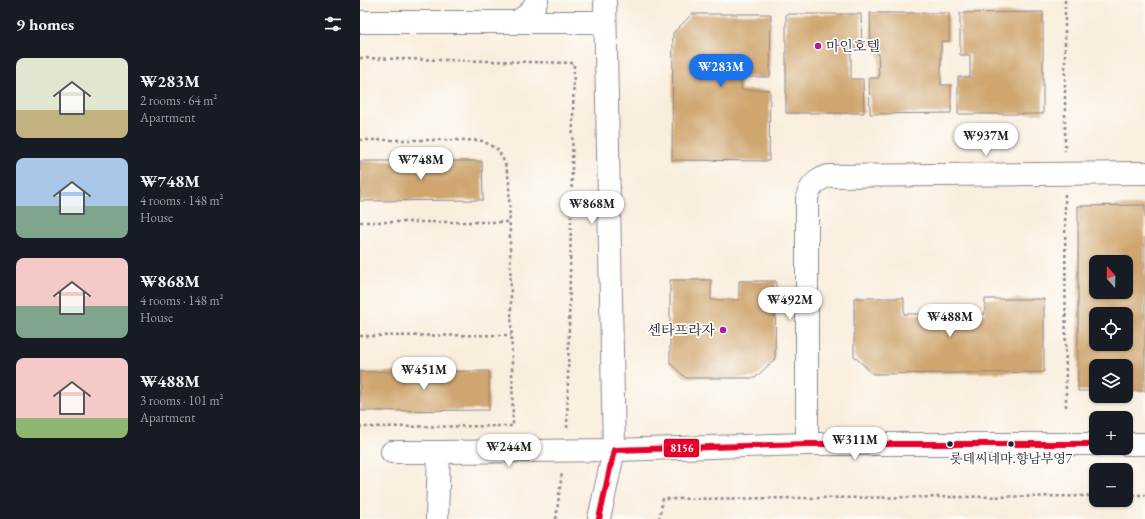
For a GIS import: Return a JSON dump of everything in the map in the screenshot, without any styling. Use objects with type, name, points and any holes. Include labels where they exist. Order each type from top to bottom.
[{"type":"street","points":[[514,23],[525,18],[534,8],[537,0]]},
{"type":"street","points":[[599,519],[614,450],[605,0]]},
{"type":"street","points":[[360,22],[605,22]]},
{"type":"street","points":[[807,444],[807,198],[813,184],[820,178],[828,176],[1145,173]]},
{"type":"street","points":[[392,452],[564,451],[807,444],[1089,444]]},
{"type":"street","points":[[1133,444],[1145,444]]},
{"type":"street","points":[[437,519],[439,452]]},
{"type":"path","points":[[1065,0],[1066,409]]},
{"type":"path","points":[[360,58],[574,63],[568,411],[556,519]]},
{"type":"path","points":[[360,140],[483,141],[498,150],[506,163],[508,180],[513,426],[360,427]]},
{"type":"path","points":[[360,222],[509,222]]},
{"type":"path","points":[[360,336],[511,335]]},
{"type":"path","points":[[1133,495],[1145,495]]},
{"type":"path","points":[[659,519],[663,499],[1089,496]]},
{"type":"building","points":[[1043,12],[1043,114],[958,114],[958,77],[970,77],[970,55],[960,55],[960,13]]},
{"type":"building","points":[[870,13],[949,13],[949,41],[941,41],[941,85],[951,85],[951,113],[870,114],[869,78],[879,78],[878,47],[871,47]]},
{"type":"building","points":[[692,14],[771,14],[770,77],[741,77],[741,90],[770,90],[769,161],[672,160],[673,33]]},
{"type":"building","points":[[786,14],[861,14],[862,49],[851,49],[851,79],[863,79],[864,113],[786,113]]},
{"type":"building","points":[[360,161],[482,161],[483,200],[360,201]]},
{"type":"building","points":[[1145,205],[1145,391],[1133,391],[1133,359],[1089,359],[1089,391],[1078,391],[1078,206]]},
{"type":"building","name":"센타프라자","points":[[670,280],[711,280],[711,300],[739,300],[739,281],[776,281],[775,359],[755,378],[686,378],[670,363]]},
{"type":"building","points":[[854,298],[904,298],[904,314],[985,314],[985,299],[1044,299],[1044,372],[873,374],[854,356]]},
{"type":"building","points":[[489,371],[489,410],[360,411],[360,372]]},
{"type":"transit line","name":"8156","points":[[599,519],[614,450],[807,444],[1089,444]]},
{"type":"place","name":"마인호텔","points":[[818,46]]},
{"type":"place","name":"센타프라자","points":[[723,330]]},
{"type":"place","name":"롯데씨네마.향남부영7","points":[[1011,444]]}]
